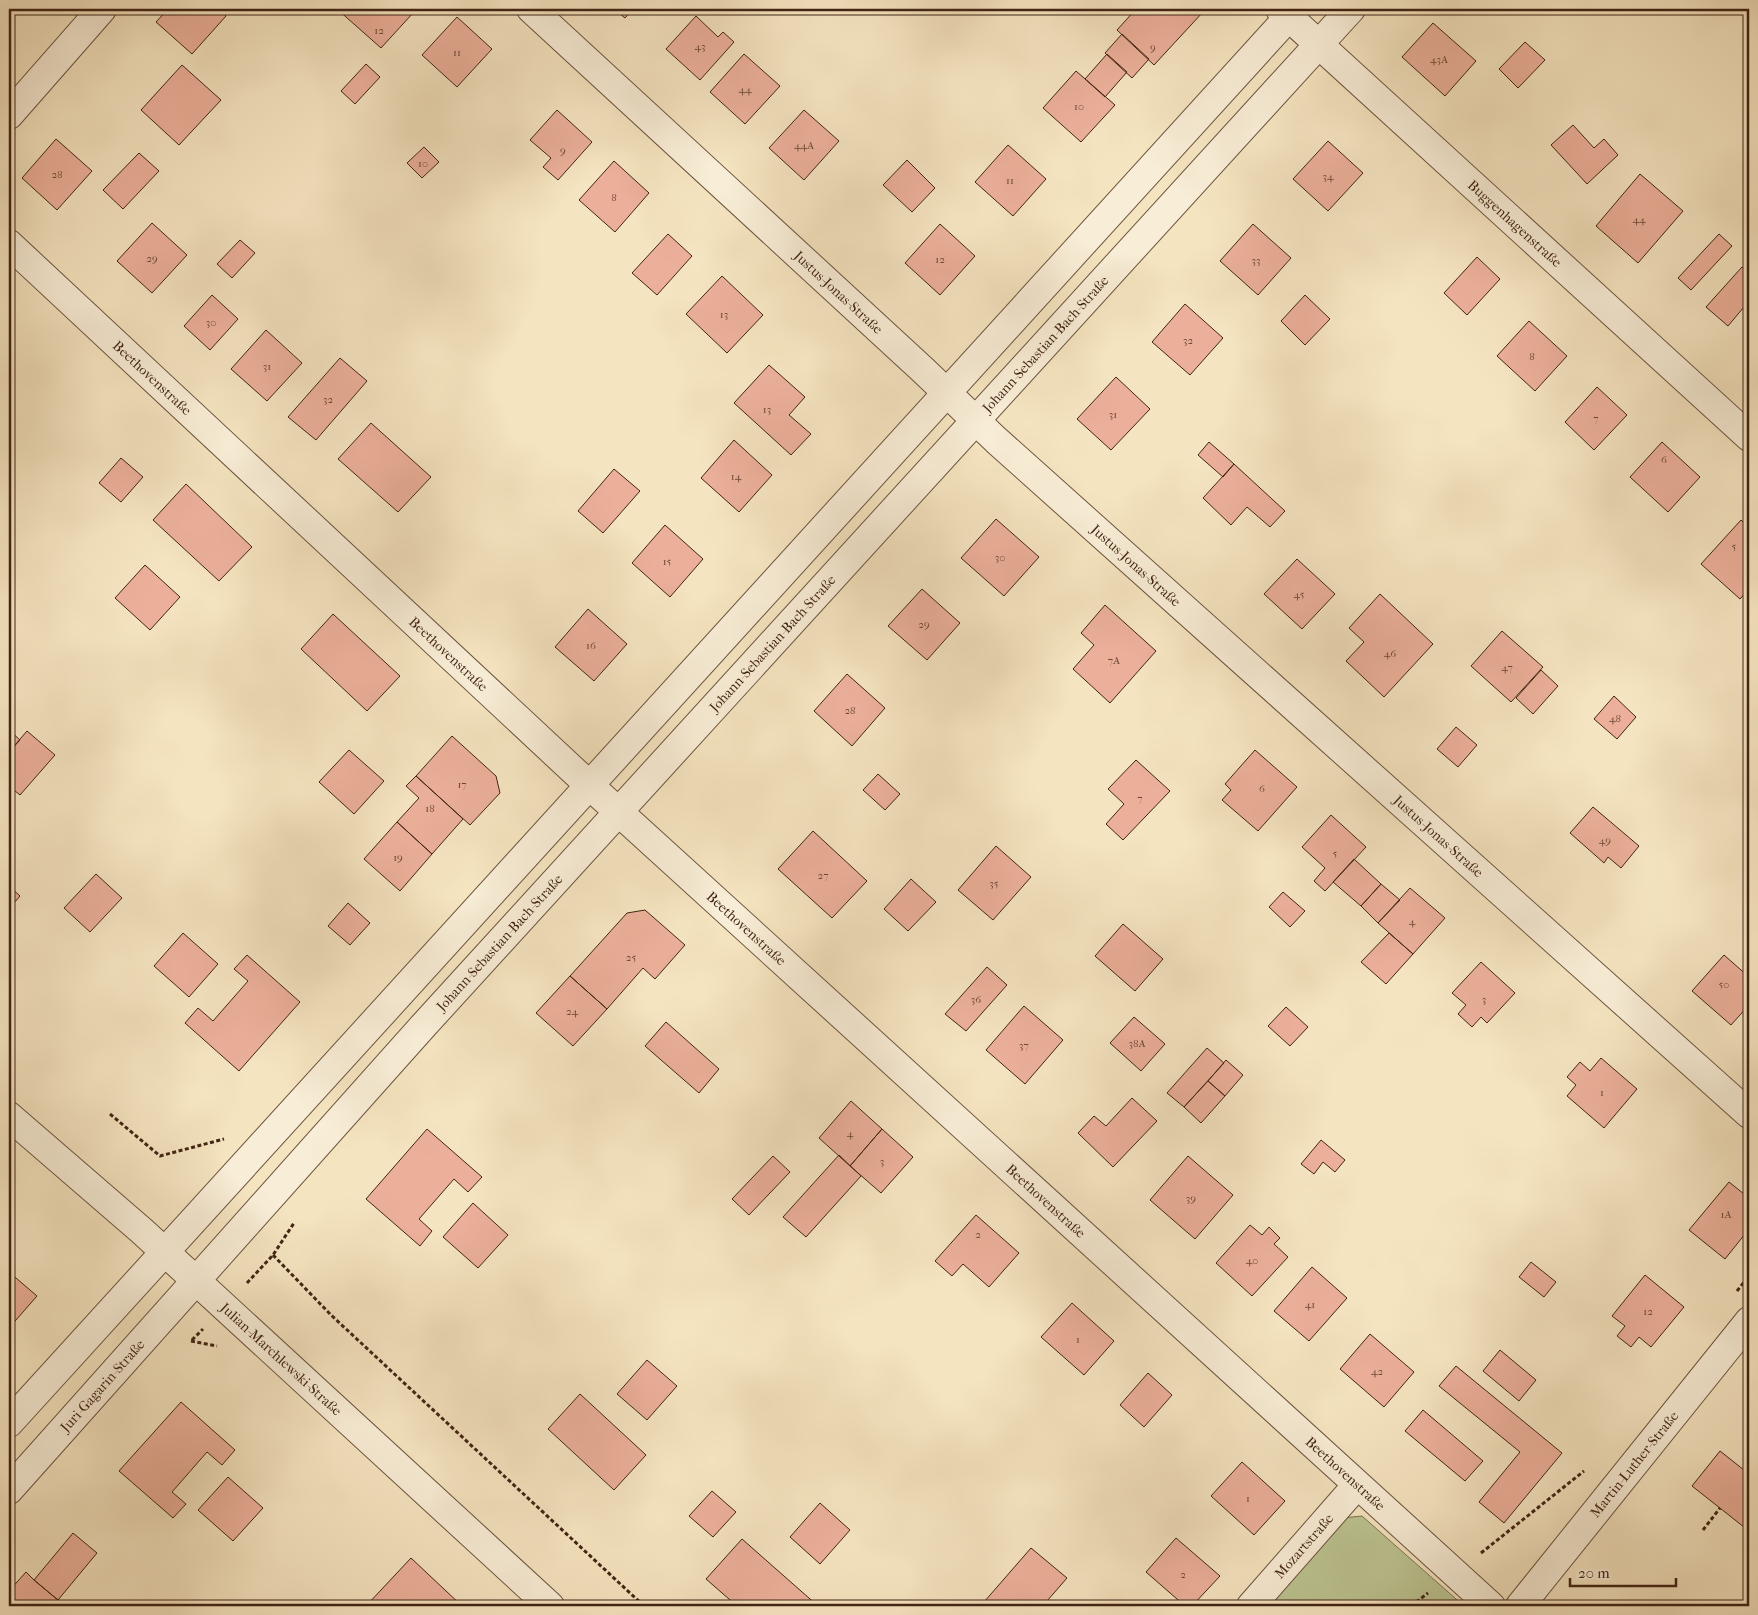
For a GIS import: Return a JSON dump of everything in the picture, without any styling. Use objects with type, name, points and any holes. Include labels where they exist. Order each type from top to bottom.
[{"type":"street","points":[[9,115],[102,9]]},
{"type":"street","name":"Justus-Jonas-Straße","points":[[531,9],[976,420],[1749,1114]]},
{"type":"street","name":"Johann-Sebastian-Bach-Straße","points":[[196,1281],[424,1025],[1351,9]]},
{"type":"street","points":[[9,1424],[947,392],[1288,11]]},
{"type":"street","name":"Buggenhagenstraße","points":[[1288,11],[1319,44],[1749,437]]},
{"type":"street","name":"Beethovenstraße","points":[[9,244],[590,785],[1491,1606]]},
{"type":"street","name":"Julian-Marchlewski-Straße","points":[[9,1116],[196,1281],[550,1606]]},
{"type":"street","name":"Juri-Gagarin-Straße","points":[[9,1490],[196,1281]]},
{"type":"street","name":"Martin-Luther-Straße","points":[[1520,1606],[1749,1321]]},
{"type":"street","name":"Mozartstraße","points":[[1251,1606],[1357,1485]]},
{"type":"path","points":[[191,1341],[273,1255],[298,1216]]},
{"type":"path","points":[[273,1255],[331,1315],[644,1606]]},
{"type":"path","points":[[1411,1606],[1456,1573],[1597,1461],[1629,1471]]},
{"type":"path","points":[[1702,1530],[1720,1508]]},
{"type":"green space","points":[[1362,1516],[1464,1606],[1268,1606],[1342,1518]]},
{"type":"building","points":[[168,9],[219,9],[226,16],[192,54],[156,22]]},
{"type":"building","points":[[337,9],[408,9],[413,13],[381,48]]},
{"type":"building","points":[[614,9],[633,9],[625,18]]},
{"type":"building","points":[[1136,9],[1200,9],[1203,12],[1154,65],[1117,30]]},
{"type":"building","points":[[696,16],[718,37],[723,32],[734,42],[700,80],[666,49]]},
{"type":"building","points":[[457,17],[492,49],[457,87],[422,55]]},
{"type":"building","points":[[1433,23],[1476,61],[1445,96],[1402,57]]},
{"type":"building","points":[[1749,28],[1749,40],[1743,35]]},
{"type":"building","points":[[1122,34],[1149,59],[1132,78],[1105,53]]},
{"type":"building","points":[[1525,42],[1545,60],[1518,88],[1499,69]]},
{"type":"building","points":[[744,54],[780,86],[745,124],[710,92]]},
{"type":"building","points":[[1107,54],[1127,72],[1105,97],[1085,79]]},
{"type":"building","points":[[366,64],[380,77],[355,104],[341,91]]},
{"type":"building","points":[[182,65],[221,100],[179,145],[141,110]]},
{"type":"building","points":[[1076,71],[1115,105],[1081,142],[1043,108]]},
{"type":"building","points":[[557,110],[592,142],[558,180],[543,167],[551,158],[530,140]]},
{"type":"building","points":[[804,110],[839,141],[804,180],[769,148]]},
{"type":"building","points":[[1573,125],[1594,148],[1604,139],[1618,155],[1587,184],[1551,145]]},
{"type":"building","points":[[56,139],[92,171],[57,210],[22,178]]},
{"type":"building","points":[[1328,141],[1363,173],[1328,211],[1293,179]]},
{"type":"building","points":[[1008,145],[1046,179],[1013,216],[975,182]]},
{"type":"building","points":[[424,147],[439,162],[422,178],[407,163]]},
{"type":"building","points":[[139,153],[159,171],[123,209],[103,190]]},
{"type":"building","points":[[907,160],[935,188],[912,212],[883,185]]},
{"type":"building","points":[[614,161],[649,193],[615,232],[579,200]]},
{"type":"building","points":[[1640,174],[1683,211],[1638,263],[1596,226]]},
{"type":"building","points":[[152,223],[187,255],[152,293],[117,261]]},
{"type":"building","points":[[940,224],[975,256],[940,295],[905,263]]},
{"type":"building","points":[[1253,224],[1291,258],[1258,295],[1220,261]]},
{"type":"building","points":[[668,234],[692,256],[657,295],[632,273]]},
{"type":"building","points":[[1719,234],[1732,246],[1691,290],[1678,278]]},
{"type":"building","points":[[240,240],[255,253],[232,278],[217,264]]},
{"type":"building","points":[[1477,257],[1500,279],[1467,315],[1444,293]]},
{"type":"building","points":[[1742,267],[1749,273],[1749,301],[1728,326],[1706,307]]},
{"type":"building","points":[[722,276],[763,315],[727,353],[686,314]]},
{"type":"building","points":[[212,295],[238,319],[210,350],[184,326]]},
{"type":"building","points":[[1305,295],[1330,319],[1305,345],[1281,321]]},
{"type":"building","points":[[1185,304],[1223,338],[1190,375],[1152,342]]},
{"type":"building","points":[[1529,321],[1567,356],[1535,391],[1497,356]]},
{"type":"building","points":[[266,330],[302,363],[267,401],[231,369]]},
{"type":"building","points":[[340,358],[367,381],[316,440],[288,417]]},
{"type":"building","points":[[769,365],[805,397],[789,415],[811,434],[791,455],[734,403]]},
{"type":"building","points":[[1116,377],[1150,409],[1111,450],[1077,419]]},
{"type":"building","points":[[1597,387],[1627,415],[1594,450],[1565,422]]},
{"type":"building","points":[[371,423],[431,477],[398,512],[338,459]]},
{"type":"building","points":[[734,440],[772,475],[739,512],[701,478]]},
{"type":"building","points":[[1209,442],[1234,464],[1223,477],[1198,455]]},
{"type":"building","points":[[1662,442],[1700,477],[1668,512],[1630,477]]},
{"type":"building","points":[[121,458],[143,477],[121,502],[99,483]]},
{"type":"building","points":[[1234,464],[1285,511],[1270,527],[1247,507],[1231,525],[1203,498]]},
{"type":"building","points":[[614,469],[640,491],[603,533],[578,511]]},
{"type":"building","points":[[186,484],[252,547],[219,581],[153,520]]},
{"type":"building","points":[[996,519],[1039,557],[1004,596],[961,558]]},
{"type":"building","points":[[1741,520],[1749,528],[1749,589],[1740,599],[1701,564]]},
{"type":"building","points":[[665,525],[703,559],[670,597],[632,563]]},
{"type":"building","points":[[1297,559],[1335,594],[1302,629],[1264,594]]},
{"type":"building","points":[[145,565],[180,597],[150,630],[115,598]]},
{"type":"building","points":[[922,589],[960,623],[927,660],[888,626]]},
{"type":"building","points":[[1380,594],[1433,644],[1384,697],[1346,661],[1364,642],[1349,628]]},
{"type":"building","points":[[1105,605],[1156,651],[1110,703],[1073,669],[1094,645],[1081,633]]},
{"type":"building","points":[[588,609],[627,644],[594,681],[555,647]]},
{"type":"building","points":[[333,614],[400,676],[367,711],[301,649]]},
{"type":"building","points":[[1502,631],[1543,667],[1511,702],[1471,666]]},
{"type":"building","points":[[1541,670],[1558,686],[1533,714],[1516,698]]},
{"type":"building","points":[[847,674],[885,708],[852,746],[814,711]]},
{"type":"building","points":[[1614,696],[1636,717],[1617,739],[1594,719]]},
{"type":"building","points":[[1456,727],[1477,745],[1458,767],[1437,749]]},
{"type":"building","points":[[9,730],[20,740],[9,752]]},
{"type":"building","points":[[27,731],[55,755],[20,795],[9,786],[9,752]]},
{"type":"building","points":[[452,736],[496,776],[500,793],[470,825],[416,776]]},
{"type":"building","points":[[349,750],[384,781],[354,814],[319,782]]},
{"type":"building","points":[[1255,750],[1297,787],[1258,831],[1222,800],[1231,790],[1225,784]]},
{"type":"building","points":[[1136,760],[1170,791],[1123,840],[1106,824],[1124,804],[1108,789]]},
{"type":"building","points":[[878,774],[900,794],[885,810],[863,790]]},
{"type":"building","points":[[416,776],[463,819],[432,854],[397,822],[419,798],[406,786]]},
{"type":"building","points":[[1593,807],[1639,846],[1621,868],[1608,857],[1604,863],[1570,833]]},
{"type":"building","points":[[1331,815],[1366,847],[1325,891],[1314,881],[1325,868],[1302,847]]},
{"type":"building","points":[[397,822],[432,854],[400,891],[364,859]]},
{"type":"building","points":[[813,831],[867,881],[832,918],[778,869]]},
{"type":"building","points":[[996,846],[1031,877],[993,920],[958,890]]},
{"type":"building","points":[[1354,859],[1381,884],[1361,906],[1333,882]]},
{"type":"building","points":[[96,874],[122,898],[90,932],[64,908]]},
{"type":"building","points":[[911,879],[936,902],[908,931],[884,909]]},
{"type":"building","points":[[1381,884],[1400,900],[1378,923],[1361,906]]},
{"type":"building","points":[[9,886],[20,896],[9,909]]},
{"type":"building","points":[[1410,888],[1445,918],[1413,954],[1378,923]]},
{"type":"building","points":[[1283,892],[1305,911],[1290,927],[1269,907]]},
{"type":"building","points":[[348,903],[370,923],[350,945],[328,926]]},
{"type":"building","points":[[645,910],[685,945],[655,979],[643,968],[607,1009],[570,976],[627,913]]},
{"type":"building","points":[[1123,924],[1163,959],[1135,991],[1095,956]]},
{"type":"building","points":[[183,933],[218,964],[189,997],[154,966]]},
{"type":"building","points":[[1389,933],[1413,954],[1386,984],[1361,962]]},
{"type":"building","points":[[247,955],[300,1002],[239,1071],[185,1023],[198,1008],[213,1021],[248,981],[234,969]]},
{"type":"building","points":[[1724,955],[1749,977],[1749,1005],[1731,1025],[1692,991]]},
{"type":"building","points":[[1481,962],[1515,993],[1487,1023],[1481,1017],[1472,1027],[1458,1014],[1466,1005],[1452,993]]},
{"type":"building","points":[[987,967],[1007,985],[966,1031],[945,1014]]},
{"type":"building","points":[[570,976],[607,1009],[573,1046],[536,1013]]},
{"type":"building","points":[[1024,1006],[1063,1040],[1025,1084],[986,1050]]},
{"type":"building","points":[[1286,1007],[1308,1027],[1290,1046],[1268,1026]]},
{"type":"building","points":[[1134,1017],[1165,1044],[1141,1071],[1110,1043]]},
{"type":"building","points":[[666,1022],[719,1069],[699,1093],[645,1046]]},
{"type":"building","points":[[1207,1048],[1224,1063],[1184,1107],[1167,1093]]},
{"type":"building","points":[[1601,1058],[1637,1089],[1604,1128],[1567,1096],[1576,1085],[1567,1077],[1580,1062],[1590,1071]]},
{"type":"building","points":[[1226,1060],[1243,1075],[1225,1096],[1208,1081]]},
{"type":"building","points":[[1208,1081],[1225,1096],[1201,1123],[1184,1107]]},
{"type":"building","points":[[1132,1098],[1157,1121],[1113,1167],[1078,1133],[1094,1116],[1106,1126]]},
{"type":"building","points":[[851,1101],[882,1129],[850,1166],[819,1138]]},
{"type":"building","points":[[427,1129],[482,1177],[468,1192],[454,1179],[419,1219],[432,1231],[420,1246],[366,1199]]},
{"type":"building","points":[[882,1129],[913,1157],[881,1193],[850,1166]]},
{"type":"building","points":[[1321,1140],[1345,1160],[1335,1172],[1323,1162],[1314,1174],[1301,1164]]},
{"type":"building","points":[[839,1155],[861,1176],[806,1237],[783,1217]]},
{"type":"building","points":[[773,1156],[790,1172],[749,1215],[732,1199]]},
{"type":"building","points":[[1188,1156],[1233,1195],[1195,1239],[1150,1200]]},
{"type":"building","points":[[1729,1182],[1749,1198],[1749,1229],[1725,1259],[1689,1230]]},
{"type":"building","points":[[473,1203],[508,1235],[478,1268],[443,1237]]},
{"type":"building","points":[[976,1215],[1019,1253],[989,1287],[963,1264],[952,1276],[935,1261]]},
{"type":"building","points":[[1250,1225],[1262,1235],[1269,1227],[1280,1238],[1274,1244],[1288,1257],[1252,1296],[1216,1263]]},
{"type":"building","points":[[1531,1262],[1556,1282],[1544,1297],[1519,1277]]},
{"type":"building","points":[[1312,1267],[1347,1298],[1309,1341],[1274,1311]]},
{"type":"building","points":[[9,1272],[37,1296],[9,1328]]},
{"type":"building","points":[[1645,1275],[1684,1307],[1651,1347],[1639,1337],[1631,1347],[1617,1336],[1625,1326],[1612,1316]]},
{"type":"building","points":[[1072,1303],[1114,1341],[1084,1375],[1041,1337]]},
{"type":"building","points":[[1370,1334],[1414,1372],[1384,1407],[1340,1369]]},
{"type":"building","points":[[1500,1350],[1536,1380],[1519,1401],[1483,1371]]},
{"type":"building","points":[[647,1360],[677,1386],[647,1420],[617,1394]]},
{"type":"building","points":[[1456,1366],[1562,1453],[1504,1523],[1479,1502],[1520,1452],[1439,1386]]},
{"type":"building","points":[[1148,1373],[1172,1395],[1144,1427],[1120,1405]]},
{"type":"building","points":[[580,1394],[646,1455],[614,1490],[548,1429]]},
{"type":"building","points":[[181,1402],[235,1450],[222,1465],[207,1452],[172,1492],[186,1504],[173,1518],[119,1471]]},
{"type":"building","points":[[1423,1410],[1483,1461],[1465,1481],[1405,1431]]},
{"type":"building","points":[[1720,1451],[1749,1474],[1749,1531],[1692,1486]]},
{"type":"building","points":[[1242,1462],[1285,1501],[1254,1535],[1211,1496]]},
{"type":"building","points":[[228,1477],[263,1508],[233,1541],[198,1510]]},
{"type":"building","points":[[712,1491],[736,1512],[713,1537],[689,1516]]},
{"type":"building","points":[[820,1503],[850,1530],[820,1564],[790,1537]]},
{"type":"building","points":[[73,1533],[97,1553],[58,1600],[34,1580]]},
{"type":"building","points":[[1176,1538],[1220,1576],[1192,1606],[1185,1606],[1146,1572]]},
{"type":"building","points":[[742,1539],[818,1606],[737,1606],[706,1579]]},
{"type":"building","points":[[1031,1548],[1067,1578],[1047,1601],[1053,1606],[988,1606],[984,1602]]},
{"type":"building","points":[[411,1558],[462,1606],[366,1606]]},
{"type":"building","points":[[26,1572],[65,1606],[9,1606],[9,1591]]}]
